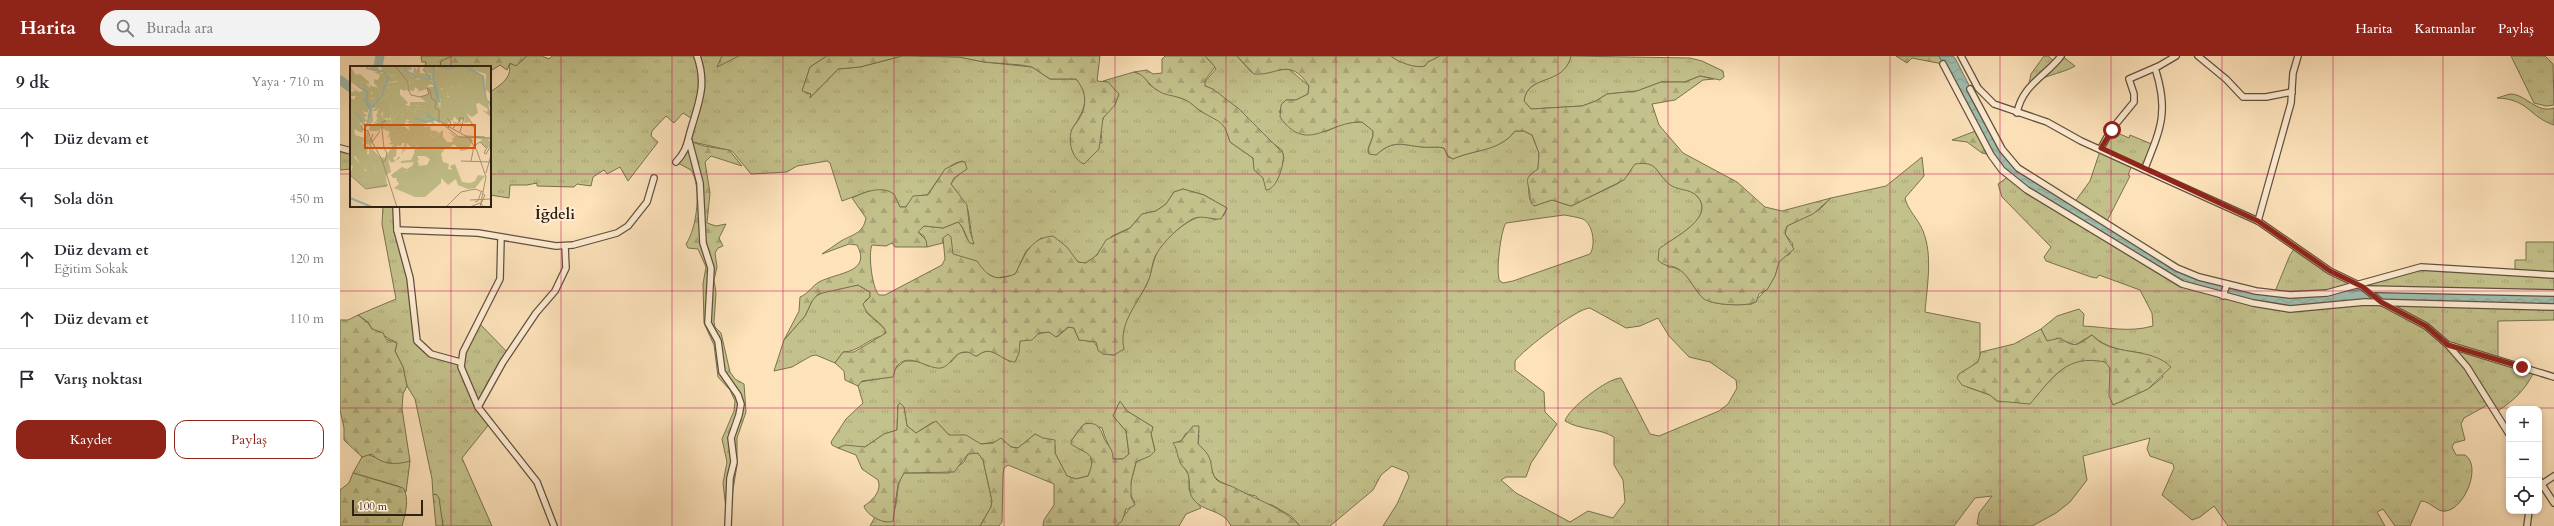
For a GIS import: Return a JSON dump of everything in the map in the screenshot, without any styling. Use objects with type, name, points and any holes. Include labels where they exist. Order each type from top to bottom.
[{"type":"street","points":[[676,162],[685,152],[702,97],[702,74],[697,56]]},
{"type":"street","points":[[1961,56],[1976,86],[1990,102],[2017,113],[2047,122],[2258,221],[2324,267],[2368,291],[2379,301],[2422,324],[2448,345],[2480,385],[2506,429]]},
{"type":"street","points":[[2017,113],[2023,95],[2039,76],[2061,56]]},
{"type":"street","points":[[2101,148],[2112,130],[2134,102],[2134,94],[2129,79],[2155,68],[2176,56]]},
{"type":"street","points":[[2198,56],[2226,79],[2243,98],[2266,97],[2292,92]]},
{"type":"street","points":[[2258,221],[2275,167],[2292,92],[2292,73],[2298,56]]},
{"type":"street","points":[[1943,64],[1991,155],[2002,170],[2016,182],[2171,279],[2224,295],[2290,309],[2379,301],[2554,307]]},
{"type":"street","points":[[2145,168],[2161,124],[2163,110],[2162,93],[2155,68]]},
{"type":"street","points":[[1960,94],[1976,86]]},
{"type":"street","points":[[1969,89],[2002,149],[2018,168],[2177,268],[2199,277],[2227,285],[2290,295],[2327,293],[2413,268],[2430,266],[2554,275]]},
{"type":"street","points":[[689,141],[702,192],[703,243],[711,268],[708,322],[718,341],[722,372],[738,395],[740,404],[739,415],[731,438],[734,462],[730,478],[728,526]]},
{"type":"street","points":[[340,148],[350,151]]},
{"type":"street","points":[[398,230],[472,233],[565,246],[617,233],[628,226],[647,202],[654,178]]},
{"type":"street","points":[[396,207],[398,230],[410,278],[417,341],[431,354],[460,362]]},
{"type":"street","points":[[501,238],[500,279],[462,352],[460,362],[478,407],[537,482],[554,526]]},
{"type":"street","points":[[478,407],[506,358],[536,313],[555,290],[566,268],[565,246]]},
{"type":"street","points":[[2224,295],[2227,285]]},
{"type":"street","points":[[2368,291],[2554,293]]},
{"type":"street","points":[[2448,345],[2554,376]]},
{"type":"street","points":[[2542,483],[2554,476]]},
{"type":"street","points":[[2542,487],[2554,503]]},
{"type":"street","points":[[2527,526],[2529,514]]},
{"type":"green space","points":[[421,56],[452,56],[441,62],[440,66],[425,66],[426,62],[422,62]]},
{"type":"green space","points":[[452,56],[527,56],[516,66],[510,63],[507,70],[500,65],[492,70],[491,66],[440,66],[441,61]]},
{"type":"green space","points":[[527,56],[542,56],[549,59],[552,56],[827,56],[810,67],[803,89],[806,93],[811,94],[810,98],[838,69],[860,67],[902,56],[959,57],[984,62],[1032,67],[1050,79],[1076,79],[1081,86],[1085,99],[1082,112],[1071,131],[1102,143],[1102,121],[1115,103],[1119,94],[1107,82],[1103,81],[1134,72],[1143,75],[1149,84],[1157,90],[1189,101],[1200,111],[1221,121],[1226,129],[1230,142],[1253,158],[1254,166],[1263,178],[1266,186],[1276,182],[1284,158],[1282,150],[1267,139],[1239,109],[1203,84],[1216,69],[1205,56],[1237,56],[1251,72],[1289,69],[1309,86],[1308,94],[1296,100],[1286,100],[1279,112],[1325,132],[1345,123],[1362,122],[1373,130],[1373,136],[1368,149],[1376,155],[1388,147],[1403,144],[1444,148],[1448,157],[1453,159],[1495,146],[1509,138],[1515,131],[1524,131],[1532,135],[1539,153],[1538,169],[1530,175],[1529,183],[1529,196],[1534,206],[1552,200],[1571,206],[1619,183],[1627,176],[1635,163],[1652,165],[1664,179],[1672,185],[1694,193],[1702,204],[1701,212],[1697,220],[1690,227],[1659,249],[1668,267],[1675,268],[1685,274],[1700,294],[1708,301],[1740,305],[1752,304],[1762,295],[1775,275],[1779,261],[1790,254],[1793,244],[1785,234],[1787,226],[1819,210],[1831,198],[1886,186],[1922,157],[1924,176],[1905,198],[1923,231],[1928,250],[1929,261],[1925,312],[1980,323],[1980,360],[1965,371],[1967,387],[1990,395],[1997,401],[2035,398],[2057,373],[2076,362],[2086,359],[2096,359],[2107,363],[2110,369],[2113,405],[2148,389],[2163,377],[2142,353],[2122,350],[2109,346],[2092,335],[2075,345],[2057,338],[2051,342],[2047,341],[2041,329],[2057,316],[2079,309],[2084,314],[2083,326],[2118,329],[2135,329],[2153,326],[2152,313],[2140,290],[2099,275],[2097,278],[2091,277],[2046,261],[2044,257],[2051,247],[2002,197],[1998,184],[2009,176],[2171,279],[2349,303],[2554,307],[2554,320],[2498,321],[2498,360],[2535,370],[2523,389],[2514,399],[2502,408],[2496,412],[2491,403],[2464,418],[2461,424],[2465,440],[2454,443],[2452,447],[2456,455],[2465,455],[2470,460],[2472,468],[2471,477],[2465,495],[2459,503],[2446,511],[2440,510],[2421,501],[2410,526],[2395,526],[2383,509],[2377,512],[2385,526],[2228,526],[2214,506],[2200,517],[2192,520],[2162,495],[2174,468],[2173,464],[2150,456],[2147,449],[2150,438],[2083,456],[2087,480],[2070,502],[2056,513],[2032,526],[1981,526],[1977,524],[1979,513],[1992,496],[1975,498],[1954,526],[1383,526],[1397,504],[1409,477],[1407,472],[1392,466],[1381,475],[1373,490],[1330,526],[1300,526],[1291,516],[1272,505],[1262,503],[1256,496],[1246,494],[1219,481],[1214,476],[1205,451],[1198,444],[1199,435],[1186,433],[1181,441],[1174,443],[1180,462],[1189,475],[1189,490],[1201,508],[1186,514],[1179,526],[1116,526],[1135,502],[1132,498],[1130,488],[1136,462],[1155,450],[1151,434],[1153,427],[1127,411],[1120,402],[1113,416],[1126,431],[1129,454],[1123,459],[1113,459],[1102,428],[1087,423],[1082,426],[1071,441],[1079,449],[1090,454],[1092,466],[1088,476],[1076,479],[1067,476],[1055,453],[1055,445],[1035,434],[1018,448],[1011,447],[1003,441],[981,444],[962,435],[953,437],[933,422],[916,433],[907,426],[904,407],[898,405],[897,430],[884,434],[865,447],[838,448],[832,445],[831,442],[846,419],[863,403],[858,386],[860,382],[890,377],[897,367],[905,361],[918,361],[928,366],[951,362],[959,353],[969,352],[977,356],[981,353],[990,351],[998,354],[1010,362],[1018,355],[1020,341],[1037,334],[1049,332],[1057,337],[1069,327],[1074,328],[1079,340],[1093,341],[1103,354],[1114,355],[1120,346],[1126,321],[1150,277],[1153,262],[1159,249],[1169,237],[1184,225],[1198,217],[1204,216],[1215,220],[1224,215],[1227,208],[1204,195],[1183,189],[1174,192],[1166,204],[1156,211],[1142,214],[1130,228],[1112,236],[1094,258],[1086,263],[1078,262],[1060,241],[1041,238],[1026,251],[1015,275],[996,278],[982,271],[980,266],[974,261],[952,254],[952,249],[943,238],[943,243],[927,247],[924,236],[918,232],[924,226],[943,228],[958,222],[968,240],[973,244],[968,210],[951,184],[955,178],[966,169],[962,161],[950,166],[938,179],[927,195],[915,198],[910,201],[906,207],[900,207],[895,197],[869,191],[842,201],[830,163],[827,161],[797,166],[787,172],[751,174],[732,151],[689,141],[694,120],[683,113],[674,123],[666,116],[652,131],[651,136],[658,142],[628,181],[620,167],[607,174],[604,170],[593,177],[591,186],[577,184],[574,187],[537,186],[537,183],[527,185],[510,185],[509,198],[491,195],[491,91],[501,84],[507,77],[510,69],[509,64],[518,64]],"holes":[[[1564,215],[1583,219],[1589,225],[1591,230],[1593,245],[1590,254],[1513,281],[1503,283],[1500,281],[1498,270],[1499,252],[1502,234],[1506,223]],[[1590,308],[1626,328],[1640,326],[1658,318],[1669,336],[1689,357],[1710,362],[1736,380],[1737,388],[1728,404],[1719,411],[1659,436],[1650,434],[1621,378],[1615,379],[1598,388],[1580,402],[1565,421],[1614,437],[1614,465],[1623,480],[1625,502],[1613,518],[1588,511],[1570,522],[1516,493],[1501,480],[1506,477],[1526,477],[1531,463],[1557,424],[1545,412],[1544,392],[1515,370],[1515,361],[1528,348],[1551,330],[1583,310]]]},
{"type":"green space","points":[[722,56],[739,56],[717,67]]},
{"type":"green space","points":[[827,56],[902,56],[860,67],[838,69],[810,98],[811,94],[802,91],[810,67]]},
{"type":"green space","points":[[919,56],[1100,56],[1097,81],[1108,82],[1119,94],[1115,105],[1103,118],[1099,149],[1084,164],[1074,155],[1070,142],[1073,127],[1082,114],[1085,103],[1084,93],[1076,79],[1050,79],[1032,67],[1021,65],[984,62],[959,57]]},
{"type":"green space","points":[[1165,56],[1205,56],[1215,67],[1205,80],[1205,86],[1213,89],[1239,109],[1283,153],[1283,163],[1274,186],[1266,190],[1263,178],[1254,170],[1253,158],[1230,142],[1228,134],[1220,122],[1185,100],[1160,92],[1144,77],[1134,72],[1147,70],[1153,74],[1162,73],[1162,59]]},
{"type":"green space","points":[[1237,56],[1391,56],[1398,61],[1421,67],[1440,56],[1571,56],[1567,66],[1561,72],[1538,83],[1527,92],[1524,101],[1531,109],[1582,106],[1596,101],[1607,94],[1637,91],[1661,82],[1685,82],[1700,76],[1714,79],[1703,80],[1675,100],[1652,104],[1659,125],[1683,153],[1737,182],[1765,207],[1782,211],[1831,198],[1813,214],[1787,226],[1785,234],[1794,249],[1779,262],[1775,276],[1767,290],[1759,294],[1756,302],[1738,305],[1715,303],[1704,299],[1684,273],[1674,267],[1663,264],[1658,260],[1659,249],[1690,227],[1697,220],[1701,212],[1702,204],[1694,193],[1676,188],[1669,184],[1652,166],[1643,163],[1635,164],[1624,180],[1571,206],[1552,200],[1534,206],[1530,200],[1528,179],[1530,175],[1538,169],[1539,153],[1532,135],[1524,131],[1515,131],[1502,143],[1453,159],[1448,156],[1444,148],[1403,144],[1388,147],[1376,155],[1369,154],[1368,150],[1373,136],[1373,131],[1362,122],[1350,123],[1309,135],[1299,134],[1290,128],[1280,117],[1281,105],[1286,100],[1296,100],[1308,94],[1309,86],[1302,77],[1289,70],[1254,74]]},
{"type":"green space","points":[[1391,56],[1440,56],[1428,62],[1425,66],[1417,67],[1402,63]]},
{"type":"green space","points":[[1571,56],[1690,58],[1702,61],[1723,71],[1724,77],[1720,80],[1700,76],[1685,82],[1661,82],[1637,91],[1607,94],[1596,101],[1582,106],[1531,109],[1524,101],[1527,93],[1538,83],[1561,71],[1567,65]]},
{"type":"green space","points":[[1896,56],[1939,56],[1943,64],[1912,58],[1907,63]]},
{"type":"green space","points":[[2044,56],[2048,56],[2055,62],[2062,56],[2075,66],[2038,80],[2028,88],[2031,74]]},
{"type":"green space","points":[[2511,56],[2545,56],[2553,64],[2554,105],[2546,106],[2534,103]]},
{"type":"green space","points":[[2510,94],[2521,97],[2542,108],[2554,108],[2554,125],[2539,118],[2523,105],[2508,99],[2497,98]]},
{"type":"green space","points":[[1978,130],[1991,155],[1982,153],[1967,142],[1952,140]]},
{"type":"green space","points":[[2111,130],[2129,138],[2130,135],[2154,145],[2145,168],[2133,163],[2128,175],[2130,176],[2106,223],[2074,203],[2090,181],[2101,148]]},
{"type":"green space","points":[[689,141],[704,146],[729,150],[742,166],[711,156],[705,162],[710,193],[707,223],[716,226],[726,224],[719,238],[723,246],[718,248],[715,253],[717,267],[714,280],[716,293],[714,322],[715,327],[721,333],[730,372],[735,379],[744,384],[746,412],[737,438],[737,465],[729,515],[726,509],[723,483],[727,462],[722,439],[734,411],[735,401],[730,390],[718,377],[714,345],[704,323],[703,284],[706,267],[698,249],[688,248],[686,244],[693,228],[697,207],[696,186],[691,170],[676,162]]},
{"type":"green space","points":[[340,148],[350,151],[350,169],[340,170]]},
{"type":"green space","points":[[962,161],[965,162],[967,169],[954,178],[951,184],[967,205],[970,231],[974,244],[970,243],[958,222],[943,228],[924,226],[918,232],[926,240],[927,247],[895,247],[892,243],[886,246],[872,245],[870,256],[871,271],[874,286],[879,295],[885,295],[942,265],[945,259],[943,238],[948,234],[951,237],[953,254],[977,261],[989,274],[997,278],[1002,278],[1015,274],[1025,255],[1033,244],[1045,237],[1053,236],[1067,247],[1078,262],[1086,263],[1097,255],[1106,240],[1130,228],[1142,214],[1156,211],[1166,204],[1174,192],[1183,189],[1204,195],[1227,208],[1221,219],[1197,217],[1193,219],[1176,231],[1163,244],[1155,256],[1145,288],[1127,321],[1123,339],[1124,349],[1114,355],[1103,354],[1098,350],[1096,342],[1079,340],[1074,328],[1068,327],[1056,337],[1049,332],[1039,333],[1032,340],[1020,341],[1019,353],[1015,362],[987,351],[982,352],[977,356],[968,352],[960,353],[947,365],[941,368],[907,360],[897,366],[893,377],[862,381],[858,386],[845,380],[844,371],[835,363],[843,352],[854,352],[886,333],[885,329],[865,309],[863,304],[870,297],[870,292],[858,285],[818,294],[812,301],[805,316],[784,340],[799,311],[800,297],[819,282],[851,270],[857,266],[860,261],[860,254],[857,245],[849,244],[822,254],[841,241],[857,233],[863,227],[866,218],[852,198],[873,190],[884,190],[894,194],[900,207],[906,207],[913,196],[928,195],[945,169]]},
{"type":"green space","points":[[383,207],[396,207],[416,336],[424,350],[460,362],[479,323],[509,354],[478,407],[490,423],[462,458],[492,526],[443,526],[438,498],[436,494],[433,495],[432,479],[415,399],[407,386],[403,367],[395,351],[397,343],[372,329],[368,322],[358,315],[396,299],[382,224]]},
{"type":"green space","points":[[2526,242],[2554,242],[2554,293],[2274,294],[2290,255],[2296,246],[2317,263],[2356,284],[2413,268],[2515,271],[2515,260],[2526,260]]},
{"type":"green space","points":[[858,285],[870,292],[870,297],[865,301],[866,312],[886,330],[883,336],[873,339],[854,350],[843,352],[835,363],[816,355],[811,356],[792,367],[774,371],[784,340],[805,316],[814,297],[826,291]]},
{"type":"green space","points":[[358,315],[368,323],[372,329],[383,333],[386,339],[397,343],[395,351],[403,367],[407,386],[403,394],[402,409],[410,461],[390,463],[376,458],[372,454],[362,457],[344,440],[344,428],[340,410],[340,320],[348,320]]},
{"type":"green space","points":[[2041,329],[2047,341],[2060,338],[2073,345],[2080,343],[2092,335],[2100,342],[2110,347],[2152,356],[2162,360],[2171,367],[2148,389],[2113,405],[2109,396],[2110,368],[2105,362],[2092,360],[2080,361],[2070,365],[2054,377],[2030,404],[1997,401],[1990,395],[1962,385],[1957,378],[1959,374],[1978,362],[1981,352],[2014,344]]},
{"type":"green space","points":[[1120,401],[1127,411],[1153,427],[1151,434],[1155,451],[1150,456],[1136,462],[1131,482],[1131,497],[1135,505],[1126,510],[1122,521],[1116,526],[1043,526],[1044,520],[1054,505],[1054,484],[1008,465],[1004,468],[1003,475],[1002,522],[999,526],[980,526],[991,507],[992,501],[983,460],[978,453],[968,454],[954,472],[904,473],[898,484],[893,521],[885,522],[868,513],[864,506],[876,495],[879,488],[878,480],[862,469],[856,455],[838,448],[845,445],[865,447],[884,434],[897,430],[898,405],[900,403],[904,407],[907,426],[916,433],[936,421],[949,435],[966,435],[981,444],[993,443],[1001,438],[1011,447],[1018,448],[1035,434],[1043,438],[1055,440],[1055,453],[1067,476],[1076,479],[1088,476],[1092,462],[1089,455],[1071,444],[1071,441],[1084,424],[1090,423],[1097,425],[1112,451],[1113,459],[1123,459],[1129,454],[1126,431],[1113,416]]},
{"type":"green space","points":[[1193,426],[1199,426],[1198,444],[1208,455],[1214,476],[1218,481],[1277,509],[1293,519],[1300,526],[1231,526],[1228,521],[1219,514],[1198,504],[1192,497],[1189,477],[1181,464],[1173,443],[1181,441]]},
{"type":"green space","points":[[978,453],[983,460],[992,501],[991,507],[980,526],[870,526],[875,517],[886,522],[891,516],[896,504],[900,479],[904,473],[949,473],[964,462],[968,454]]},
{"type":"green space","points":[[367,454],[389,463],[410,461],[406,492],[398,486],[353,473],[362,457]]},
{"type":"green space","points":[[353,473],[403,488],[407,502],[402,526],[340,526],[340,490],[349,483]]},
{"type":"green space","points":[[436,494],[439,498],[443,526],[436,526],[433,495]]},
{"type":"water","points":[[1939,56],[1953,56],[1955,58],[2002,149],[2012,163],[2177,268],[2256,291],[2307,295],[2366,289],[2554,293],[2554,307],[2387,302],[2290,309],[2182,284],[2027,190],[2002,170]]},
{"type":"waterway","points":[[378,66],[380,56]]},
{"type":"waterway","points":[[340,80],[350,87]]},
{"type":"district","name":"İğdeli","points":[[555,214]]},
{"type":"route","points":[[2112,130],[2101,148],[2258,221],[2290,242],[2317,263],[2363,287],[2385,305],[2426,326],[2448,345],[2522,367]]}]
